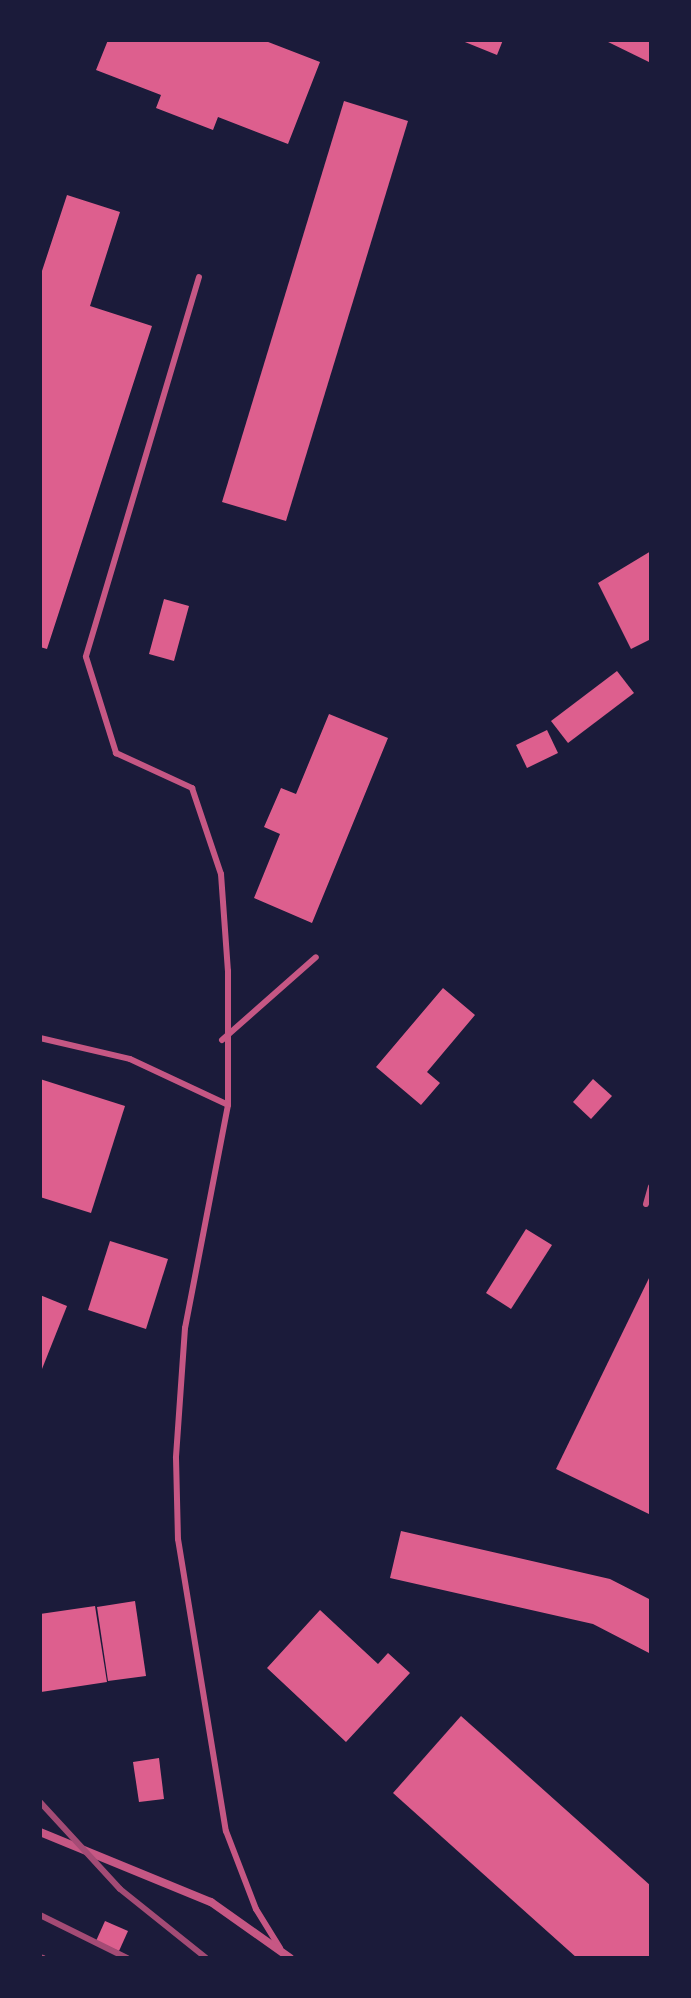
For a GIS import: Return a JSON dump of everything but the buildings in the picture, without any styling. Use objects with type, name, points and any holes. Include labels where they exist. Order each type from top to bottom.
[{"type":"street","points":[[40,1832],[211,1902],[290,1958]]},
{"type":"lane","points":[[199,277],[86,657],[116,753],[192,788],[221,874],[228,1105],[185,1328],[176,1458],[178,1539],[226,1831],[256,1909],[282,1951]]},
{"type":"lane","points":[[225,1038],[316,957]]},
{"type":"lane","points":[[40,1038],[130,1059],[228,1105]]},
{"type":"lane","points":[[646,1204],[651,1187]]},
{"type":"railway","points":[[40,1802],[120,1889],[206,1958]]},
{"type":"railway","points":[[40,1915],[127,1958]]}]
